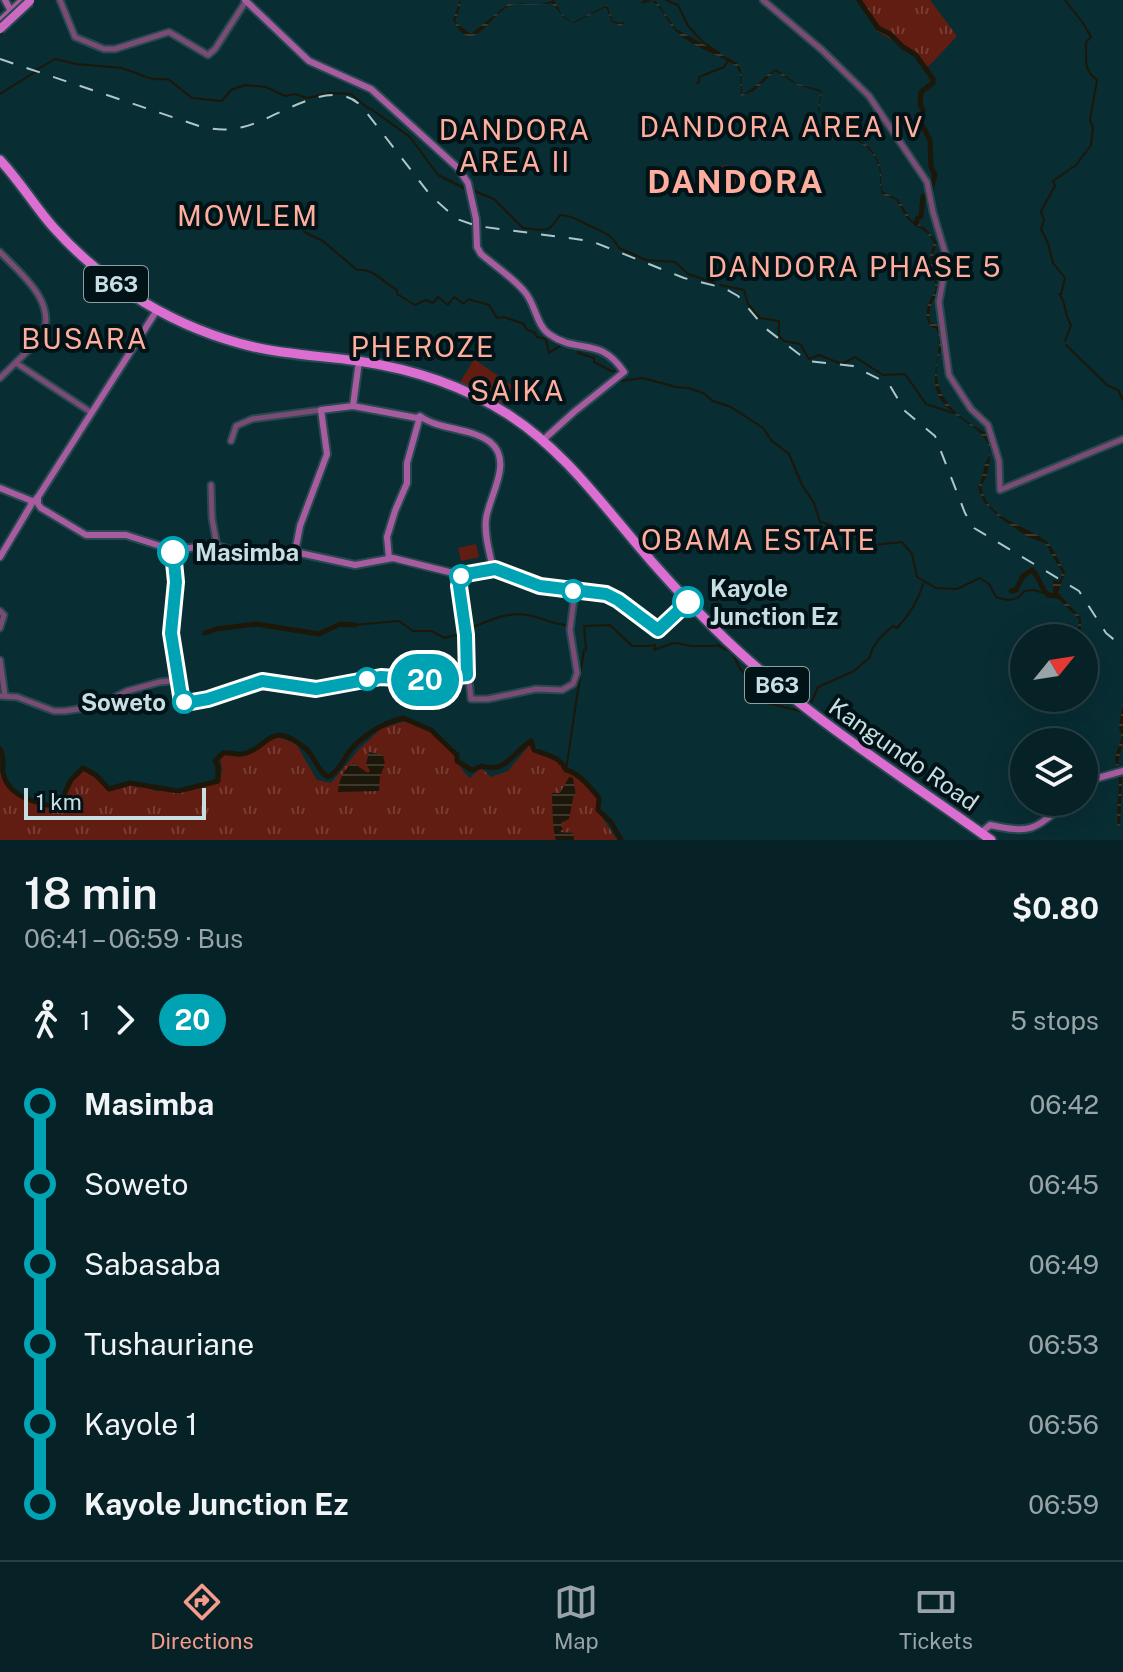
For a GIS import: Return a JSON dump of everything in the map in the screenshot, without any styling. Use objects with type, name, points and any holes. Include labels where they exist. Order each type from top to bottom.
[{"type":"highway","name":"Kangundo Road","points":[[1,162],[61,236],[109,279],[177,321],[247,345],[295,355],[397,367]]},
{"type":"highway","name":"Kangundo Road","points":[[61,236],[117,281],[188,322],[253,344],[375,361],[430,376],[469,392],[505,412],[543,440],[575,471],[687,601],[740,653],[842,736],[991,840]]},
{"type":"main road","points":[[8,0],[8,19]]},
{"type":"main road","points":[[8,19],[27,0]]},
{"type":"main road","points":[[8,19],[27,0]]},
{"type":"main road","points":[[246,0],[309,61],[377,94],[453,162],[465,177],[470,190],[479,252],[526,293],[545,331],[569,343],[610,353],[624,372],[543,440]]},
{"type":"main road","points":[[0,557],[157,310]]},
{"type":"main road","points":[[353,406],[359,361]]},
{"type":"main road","points":[[295,552],[300,526],[327,454],[321,410],[353,406],[465,430],[491,443],[501,465],[486,519],[486,537],[493,569]]},
{"type":"main road","points":[[389,558],[387,537],[407,483],[407,463],[419,419]]},
{"type":"main road","points":[[0,488],[86,535],[126,535],[173,550],[217,546],[261,559],[295,552],[355,565],[389,558],[461,575],[493,569],[540,586],[611,595],[658,630],[687,601]]},
{"type":"main road","points":[[1098,778],[1121,772]]},
{"type":"main road","points":[[981,833],[989,825],[1027,830],[1050,816]]},
{"type":"street","points":[[60,0],[78,40],[115,49],[168,32],[206,55],[216,48],[246,0]]},
{"type":"street","points":[[763,0],[822,50],[868,95],[930,189],[932,211],[947,261],[939,302],[949,371],[952,381],[971,409],[988,425],[999,461],[1000,490],[1123,439]]},
{"type":"street","points":[[0,252],[37,290],[45,321],[42,337],[0,378]]},
{"type":"street","points":[[16,363],[92,414]]},
{"type":"street","points":[[231,441],[236,426],[249,420],[321,410]]},
{"type":"street","points":[[211,485],[217,546]]},
{"type":"street","points":[[173,550],[176,582],[171,629],[182,702],[208,699],[262,681],[316,689],[381,677],[425,680],[467,675]]},
{"type":"street","points":[[461,575],[459,586],[471,699],[488,699],[536,689],[562,690],[572,685],[577,676],[570,630],[575,591]]},
{"type":"street","points":[[0,611],[4,615],[0,628]]},
{"type":"street","points":[[1,663],[2,696],[32,701],[54,711],[98,706],[127,691],[180,680]]},
{"type":"green space","points":[[860,0],[930,0],[957,36],[929,66],[922,67],[911,51],[877,31]]},
{"type":"green space","points":[[727,165],[746,173],[739,189],[715,179],[721,166]]},
{"type":"green space","points":[[474,359],[513,386],[501,404],[459,384]]},
{"type":"green space","points":[[476,544],[479,557],[461,561],[458,548]]},
{"type":"green space","points":[[409,720],[443,741],[470,778],[481,768],[491,777],[508,771],[532,742],[540,753],[556,757],[591,787],[600,800],[602,817],[617,840],[0,840],[0,773],[24,799],[59,808],[73,779],[83,769],[111,790],[138,783],[156,791],[181,791],[220,779],[220,757],[231,752],[248,755],[276,736],[296,744],[317,780],[331,783],[360,748],[382,728]]},
{"type":"shaded area","points":[[460,0],[455,22],[471,34],[508,4],[515,4],[504,9],[475,35],[468,36],[453,20]]},
{"type":"shaded area","points":[[554,0],[561,13],[571,22],[564,17],[551,3],[541,4]]},
{"type":"shaded area","points":[[644,0],[656,1],[676,29],[737,63],[741,70],[742,94],[776,69],[797,84],[821,92],[797,85],[775,71],[754,91],[741,96],[740,73],[736,66],[680,35],[652,1],[641,4],[633,13]]},
{"type":"shaded area","points":[[607,5],[613,21],[625,21],[621,26],[612,22],[606,7],[573,23]]},
{"type":"shaded area","points":[[821,92],[820,111],[826,123],[868,146],[880,166],[882,191],[899,200],[911,220],[925,228],[937,242],[931,263],[940,273],[928,264],[934,242],[908,220],[896,200],[882,194],[879,167],[871,152],[852,139],[829,131],[818,110]]},
{"type":"shaded area","points":[[939,274],[936,279],[939,291],[931,305],[930,322],[940,326],[939,386],[943,397],[957,414],[988,434],[990,454],[983,436],[947,407],[940,399],[935,374],[939,339],[936,329],[928,321],[929,302],[936,290],[934,279]]},
{"type":"shaded area","points":[[990,454],[987,474],[981,486],[985,497],[998,513],[1051,546],[1065,572],[1058,593],[1081,618],[1081,624],[1053,594],[1053,580],[1060,581],[1062,572],[1045,543],[1028,537],[1000,518],[984,502],[978,488]]},
{"type":"shaded area","points":[[1123,702],[1123,742],[1118,764],[1122,780],[1120,826],[1123,830],[1117,824],[1119,780],[1115,758],[1122,736],[1119,728]]},
{"type":"shaded area","points":[[369,752],[383,755],[385,764],[379,791],[338,792],[342,775],[353,763],[368,773],[370,771],[366,764]]},
{"type":"shaded area","points":[[569,777],[573,778],[576,796],[574,794],[569,819],[561,823],[563,829],[560,832],[573,833],[574,840],[556,840],[552,793],[560,793]]},
{"type":"waterway","points":[[666,0],[678,5],[688,26],[719,53]]},
{"type":"waterway","points":[[859,0],[878,28],[916,55],[933,79],[933,83],[921,92],[920,104],[923,110],[921,123],[930,140],[931,167],[935,175],[930,193],[923,197],[921,216],[916,224]]},
{"type":"waterway","points":[[1065,0],[1091,37],[1086,42],[1086,63],[1097,80],[1090,120],[1093,127],[1091,145],[1076,165],[1053,181],[1055,186],[1041,211],[1044,221],[1041,229],[1053,263],[1065,278],[1059,294],[1071,325],[1065,341]]},
{"type":"waterway","points":[[36,70],[55,59],[122,68]]},
{"type":"waterway","points":[[697,83],[699,77],[724,67],[729,59]]},
{"type":"waterway","points":[[124,69],[149,78],[168,79],[192,98],[222,101],[231,90],[245,85],[266,87],[285,96],[295,94],[307,98],[331,93],[351,94],[369,109]]},
{"type":"waterway","points":[[0,94],[35,72]]},
{"type":"waterway","points":[[371,109],[410,137],[438,175],[466,189]]},
{"type":"waterway","points":[[472,190],[494,199],[523,228],[546,230],[560,215],[570,217],[608,235],[619,248],[646,260],[675,262],[688,274],[715,283]]},
{"type":"waterway","points":[[304,232],[323,241],[357,270],[378,276],[397,290],[397,294],[415,305],[426,300],[433,303],[438,297],[448,305],[454,297],[464,304],[468,299],[489,305],[497,318],[504,317],[524,324],[537,337],[546,339],[549,353],[563,344]]},
{"type":"waterway","points":[[720,285],[744,290],[748,304],[760,318],[779,321],[779,336],[784,341],[800,344],[809,359],[819,355],[842,364],[855,357],[883,375],[905,374],[926,404],[953,413]]},
{"type":"waterway","points":[[1066,345],[1107,385],[1118,390],[1123,400]]},
{"type":"waterway","points":[[579,348],[578,353],[594,358],[594,362],[611,371],[619,372]]},
{"type":"waterway","points":[[620,381],[643,378],[688,388],[731,407],[763,428],[772,441],[789,454],[802,485],[814,503],[820,522],[838,528],[864,546],[902,542],[912,554],[917,577],[936,588],[957,589],[980,578],[1000,598],[1012,600],[1024,591],[1034,590],[1047,594]]},
{"type":"waterway","points":[[1011,591],[1016,590],[1023,576],[1032,570],[1048,595],[1058,596]]},
{"type":"waterway","points":[[809,708],[818,687],[854,671],[870,657],[882,636],[893,626],[897,628],[913,608],[923,584]]},
{"type":"waterway","points":[[466,629],[503,616],[519,614],[570,625]]},
{"type":"waterway","points":[[355,625],[397,621]]},
{"type":"waterway","points":[[399,621],[413,631],[431,631],[445,638],[463,633]]},
{"type":"waterway","points":[[205,633],[256,624],[319,634],[340,624],[355,625]]},
{"type":"waterway","points":[[566,770],[586,650],[584,626],[610,625],[632,646],[646,646]]},
{"type":"waterway","points":[[647,646],[655,645],[654,650],[674,643]]},
{"type":"waterway","points":[[676,643],[691,646]]},
{"type":"waterway","points":[[717,645],[732,652],[740,669],[752,681],[756,696],[763,702],[804,712]]},
{"type":"waterway","points":[[692,646],[715,646]]},
{"type":"waterway","points":[[0,749],[5,781],[10,788],[24,798],[58,807],[71,780],[83,768],[96,775],[109,789],[130,783],[178,791],[218,781],[215,761],[223,753],[251,751],[276,736],[293,739],[305,748],[328,777],[364,737],[403,718],[431,730],[457,755],[457,761],[472,770],[503,765],[531,741],[534,750],[556,759],[599,798],[598,810],[611,822],[621,840]]},
{"type":"railway","points":[[0,59],[216,129],[243,127],[321,97],[337,95],[351,98],[363,108],[431,196],[457,219],[477,226],[591,241],[684,278],[724,288],[738,296],[765,328],[808,361],[853,366],[889,384],[905,411],[935,436],[965,513],[974,528],[1079,591],[1106,633],[1123,647]]},
{"type":"bus line","name":"20","points":[[173,552],[176,582],[171,633],[182,702],[186,703],[262,681],[316,689],[381,677],[425,680],[467,675],[466,635],[459,586],[461,575],[495,569],[540,586],[606,594],[658,630],[688,602]]},
{"type":"place","name":"Masimba","points":[[173,552]]},
{"type":"place","name":"Kayole Junction Ez","points":[[688,602]]},
{"type":"place","name":"Soweto","points":[[184,702]]},
{"type":"district","name":"DANDORA AREA IV","points":[[782,126]]},
{"type":"district","name":"DANDORA AREA II","points":[[515,145]]},
{"type":"district","name":"DANDORA","points":[[736,181]]},
{"type":"district","name":"MOWLEM","points":[[248,215]]},
{"type":"district","name":"DANDORA PHASE 5","points":[[855,266]]},
{"type":"district","name":"BUSARA","points":[[85,338]]},
{"type":"district","name":"PHEROZE","points":[[423,346]]},
{"type":"district","name":"SAIKA","points":[[518,390]]},
{"type":"district","name":"OBAMA ESTATE","points":[[759,539]]}]
